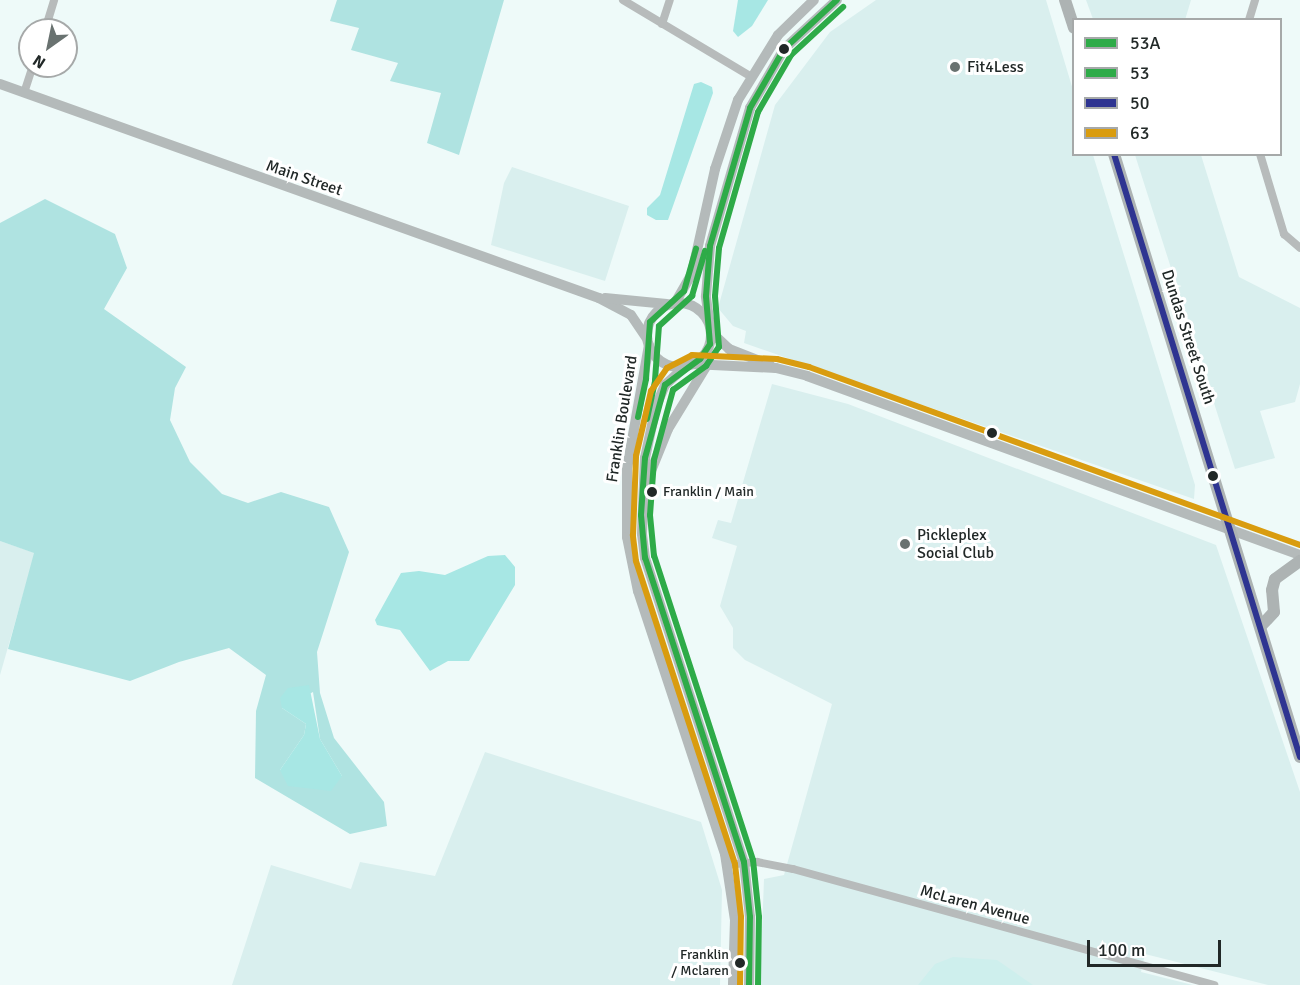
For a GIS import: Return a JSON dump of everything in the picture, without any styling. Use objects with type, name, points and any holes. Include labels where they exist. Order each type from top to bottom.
[{"type":"main road","points":[[776,368],[663,362],[648,342],[650,322],[672,304],[692,273],[715,169],[750,76],[778,35],[814,0]]},
{"type":"main road","points":[[689,365],[706,352],[711,329],[706,296],[710,246],[750,108],[784,49],[837,0]]},
{"type":"main road","points":[[1065,0],[1072,22]]},
{"type":"main road","name":"Main Street","points":[[0,84],[598,298],[631,315],[648,342]]},
{"type":"main road","name":"Dundas Street South","points":[[1115,156],[1232,529],[1300,757]]},
{"type":"main road","name":"Main Street","points":[[598,298],[672,304]]},
{"type":"main road","points":[[672,304],[692,306],[729,349],[776,368],[842,387],[1300,555]]},
{"type":"main road","name":"Franklin Boulevard","points":[[648,342],[627,468],[627,537],[638,591],[727,865],[735,920],[733,985]]},
{"type":"main road","name":"Franklin Boulevard","points":[[689,365],[673,375],[660,394],[645,458],[642,498],[645,558],[744,862],[750,916],[749,985]]},
{"type":"main road","points":[[642,498],[664,436],[708,365]]},
{"type":"main road","points":[[1261,626],[1274,612],[1272,590],[1275,579],[1300,561]]},
{"type":"street","points":[[49,18],[54,0]]},
{"type":"street","points":[[623,0],[750,76]]},
{"type":"street","points":[[662,24],[670,0]]},
{"type":"street","points":[[1250,18],[1255,0]]},
{"type":"street","points":[[24,93],[29,78]]},
{"type":"street","points":[[1261,156],[1284,234],[1300,248]]},
{"type":"street","name":"McLaren Avenue","points":[[727,865],[744,862],[793,869],[1214,985]]},
{"type":"shaded area","points":[[337,0],[504,0],[459,155],[427,143],[441,93],[390,81],[398,63],[351,50],[359,28],[330,21]]},
{"type":"shaded area","points":[[738,0],[768,0],[752,26],[738,37],[733,31]]},
{"type":"shaded area","points":[[876,0],[1046,0],[1072,87],[1072,156],[1093,156],[1195,485],[1194,499],[744,343],[746,331],[733,326],[718,308],[775,105],[830,32]]},
{"type":"shaded area","points":[[1086,0],[1191,0],[1186,18],[1093,18]]},
{"type":"shaded area","points":[[701,82],[712,87],[713,93],[668,220],[656,220],[647,215],[647,208],[660,195],[694,84]]},
{"type":"shaded area","points":[[1135,156],[1201,156],[1239,277],[1300,308],[1300,384],[1295,402],[1260,411],[1275,458],[1235,469]]},
{"type":"shaded area","points":[[512,167],[629,206],[605,281],[491,245],[504,183]]},
{"type":"shaded area","points":[[45,199],[115,234],[127,268],[104,309],[186,367],[175,388],[170,420],[190,462],[222,494],[248,503],[281,492],[329,507],[349,552],[317,652],[320,693],[334,738],[384,802],[387,826],[350,834],[255,778],[256,711],[266,675],[229,648],[179,662],[130,681],[8,649],[34,553],[0,541],[0,223]],"holes":[[[313,692],[320,739],[342,776],[280,770],[304,735],[306,724],[282,708]]]},
{"type":"shaded area","points":[[772,384],[848,404],[1216,545],[1300,792],[1300,985],[1268,985],[1145,954],[1141,972],[1193,985],[760,985],[764,879],[784,875],[832,704],[745,660],[733,648],[733,628],[720,606],[737,546],[712,538],[718,520],[731,523]]},
{"type":"shaded area","points":[[0,541],[35,553],[0,675]]},
{"type":"shaded area","points":[[505,555],[515,567],[515,585],[469,661],[448,661],[430,671],[400,630],[377,625],[375,620],[401,573],[419,571],[445,575],[488,556]]},
{"type":"shaded area","points":[[309,685],[320,739],[342,776],[331,791],[288,786],[280,770],[304,735],[306,724],[282,708],[280,698],[288,688]]},
{"type":"shaded area","points":[[485,752],[701,822],[722,890],[720,985],[232,985],[271,865],[351,889],[360,862],[435,876]]},
{"type":"shaded area","points":[[953,957],[997,960],[1033,985],[918,985],[935,964]]},
{"type":"transit line","name":"53A","points":[[749,985],[750,917],[744,862],[645,558],[641,515],[645,458],[665,385],[700,359],[710,344],[706,296],[710,246],[750,108],[784,49],[837,0]]},
{"type":"transit line","name":"53","points":[[758,985],[759,917],[753,860],[654,556],[650,515],[654,460],[673,390],[706,366],[719,347],[715,296],[719,248],[758,112],[791,55],[843,7]]},
{"type":"transit line","name":"50","points":[[1115,156],[1300,757]]},
{"type":"transit line","name":"53A","points":[[638,417],[646,379],[650,322],[684,291],[696,249]]},
{"type":"transit line","name":"53","points":[[647,419],[655,380],[659,326],[692,296],[705,251]]},
{"type":"transit line","name":"63","points":[[740,985],[741,917],[735,864],[636,561],[633,535],[636,456],[651,391],[667,368],[692,355],[777,359],[809,367],[1300,545]]},
{"type":"place","name":"Fit4Less","points":[[955,67]]},
{"type":"place","name":"Franklin / Main","points":[[652,492]]},
{"type":"place","name":"Pickleplex Social Club","points":[[905,544]]},
{"type":"place","name":"Franklin / Mclaren","points":[[740,963]]}]
